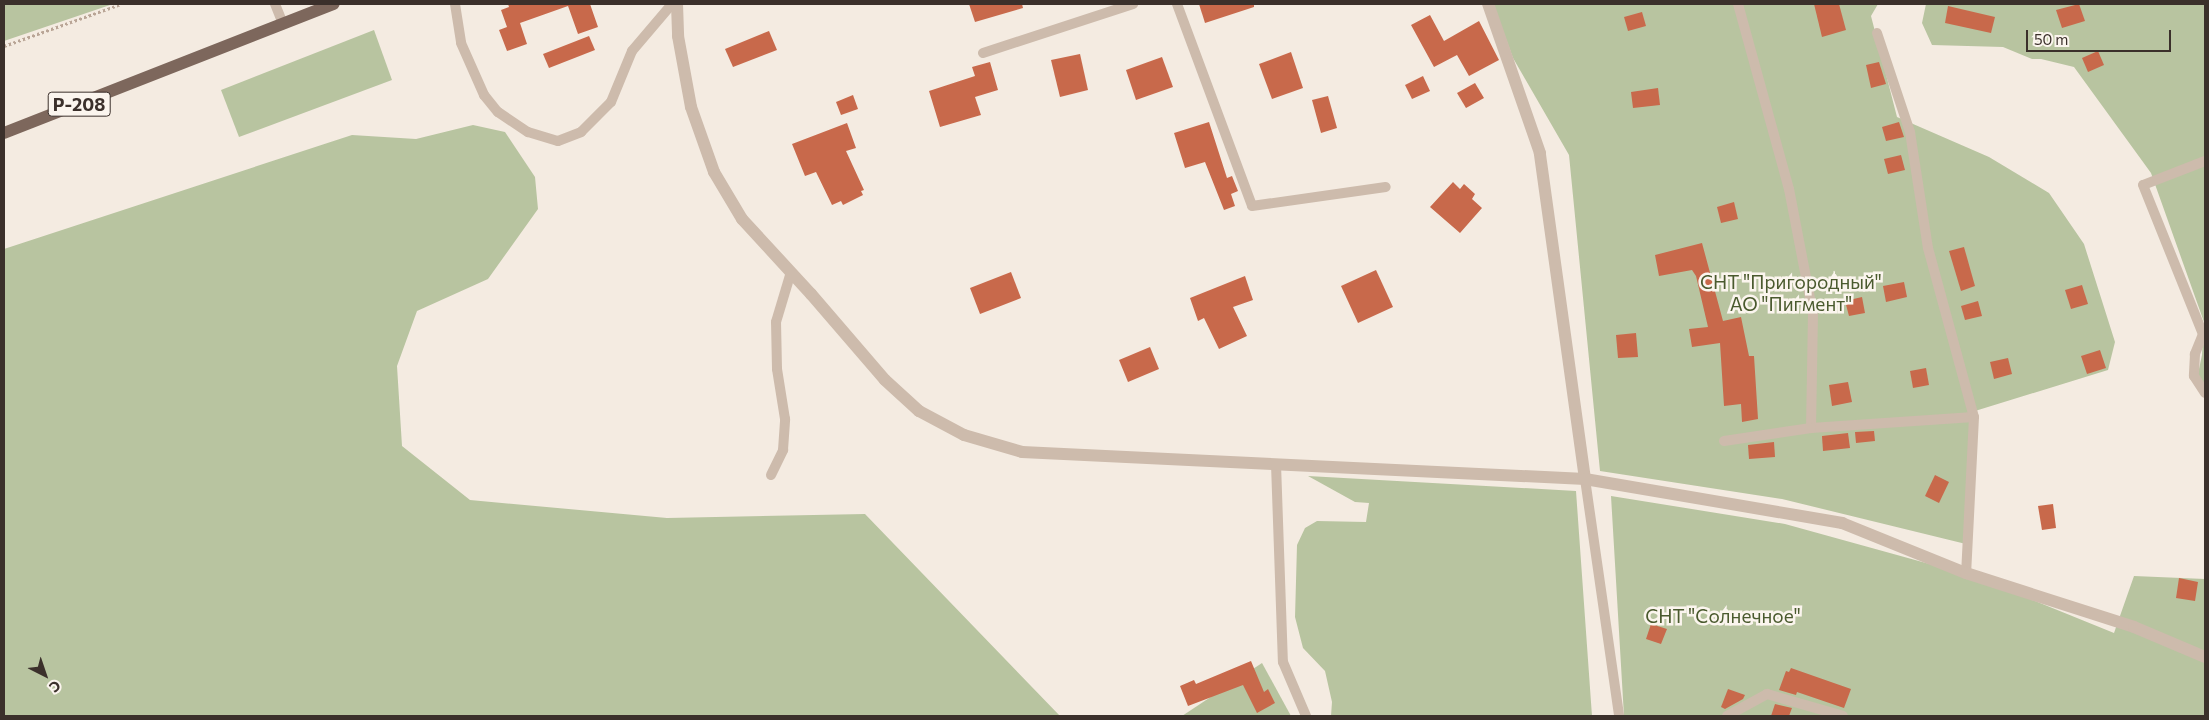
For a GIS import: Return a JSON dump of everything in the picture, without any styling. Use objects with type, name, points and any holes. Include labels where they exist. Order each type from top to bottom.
[{"type":"main road","points":[[283,24],[334,4]]},
{"type":"main road","name":"Р-208","points":[[4,133],[283,24]]},
{"type":"street","points":[[677,4],[678,36],[691,107],[714,172],[742,219],[885,380],[919,411],[964,435],[1022,452],[1585,479],[1842,522],[1966,573],[2134,627],[2205,657]]},
{"type":"street","points":[[1488,4],[1540,153],[1585,479]]},
{"type":"lane","points":[[276,4],[283,24]]},
{"type":"lane","points":[[455,4],[461,43],[484,95],[498,112],[528,132],[558,141],[581,132],[612,102],[632,50],[672,4]]},
{"type":"lane","points":[[983,53],[1133,4]]},
{"type":"lane","points":[[1177,4],[1252,206],[1386,187]]},
{"type":"lane","points":[[1738,4],[1789,189],[1814,314],[1811,428]]},
{"type":"lane","points":[[1877,33],[1910,132],[1928,248],[1974,417],[1966,573]]},
{"type":"lane","points":[[2205,162],[2143,185],[2204,334],[2195,354],[2194,376],[2205,393]]},
{"type":"lane","points":[[771,474],[783,450],[785,419],[777,369],[776,322],[791,272]]},
{"type":"lane","points":[[1724,442],[1811,428],[1974,417]]},
{"type":"lane","points":[[1276,464],[1283,662],[1306,716]]},
{"type":"lane","points":[[1585,479],[1619,716]]},
{"type":"lane","points":[[1727,716],[1767,694],[1843,716]]},
{"type":"path","points":[[4,46],[121,4]]},
{"type":"green space","points":[[4,4],[113,4],[4,41]]},
{"type":"green space","name":"СНТ \"Пригородный\" АО \"Пигмент\"","points":[[1493,4],[1878,4],[1871,16],[1897,117],[1989,157],[2049,193],[2084,244],[2115,342],[2108,370],[1975,411],[1970,545],[1782,499],[1600,471],[1569,155],[1513,58]]},
{"type":"green space","points":[[1926,4],[2205,4],[2205,394],[2196,383],[2202,355],[2204,322],[2151,173],[2074,67],[2041,59],[2032,59],[2003,47],[1932,45],[1922,23]]},
{"type":"green space","points":[[374,30],[392,80],[239,137],[221,90]]},
{"type":"green space","points":[[473,125],[505,132],[535,177],[538,209],[488,279],[417,311],[397,366],[402,446],[470,500],[667,518],[865,514],[1060,716],[4,716],[4,249],[352,135],[416,139]]},
{"type":"green space","points":[[1308,476],[1576,491],[1592,716],[1331,716],[1332,702],[1325,671],[1303,648],[1295,617],[1297,545],[1305,528],[1317,521],[1366,522],[1369,503],[1355,502]]},
{"type":"green space","name":"СНТ \"Солнечное\"","points":[[1611,496],[1785,524],[1973,576],[2114,633],[2134,576],[2205,579],[2205,716],[1624,716]]},
{"type":"green space","points":[[1262,663],[1291,716],[1182,716]]},
{"type":"building","points":[[508,4],[590,4],[598,27],[578,34],[568,6],[520,23],[527,44],[507,51],[499,30],[507,27],[501,10],[509,7]]},
{"type":"building","points":[[969,4],[1022,4],[1023,8],[975,22]]},
{"type":"building","points":[[1199,4],[1254,4],[1254,7],[1205,23]]},
{"type":"building","points":[[1814,4],[1839,4],[1846,30],[1822,37]]},
{"type":"building","points":[[2079,4],[2085,21],[2062,28],[2056,10]]},
{"type":"building","points":[[1948,6],[1995,17],[1991,33],[1945,23]]},
{"type":"building","points":[[1642,12],[1646,26],[1628,31],[1624,17]]},
{"type":"building","points":[[1430,15],[1444,41],[1479,21],[1499,60],[1469,76],[1457,55],[1434,67],[1411,25]]},
{"type":"building","points":[[769,31],[777,50],[733,67],[725,49]]},
{"type":"building","points":[[589,36],[595,50],[549,68],[543,54]]},
{"type":"building","points":[[2098,51],[2104,65],[2088,72],[2082,58]]},
{"type":"building","points":[[1291,52],[1303,88],[1272,99],[1259,64]]},
{"type":"building","points":[[1080,54],[1088,90],[1060,97],[1051,60]]},
{"type":"building","points":[[1162,57],[1173,87],[1136,100],[1126,70]]},
{"type":"building","points":[[990,62],[998,90],[975,97],[981,115],[940,127],[929,91],[975,76],[972,67]]},
{"type":"building","points":[[1879,62],[1886,84],[1871,88],[1866,65]]},
{"type":"building","points":[[1423,76],[1430,91],[1412,99],[1405,85]]},
{"type":"building","points":[[1475,83],[1484,98],[1466,108],[1457,93]]},
{"type":"building","points":[[1658,88],[1660,105],[1633,108],[1631,92]]},
{"type":"building","points":[[853,95],[858,109],[841,115],[836,102]]},
{"type":"building","points":[[1328,96],[1337,128],[1321,133],[1312,100]]},
{"type":"building","points":[[1209,122],[1227,178],[1232,176],[1238,191],[1231,194],[1235,206],[1224,210],[1205,162],[1185,168],[1174,133]]},
{"type":"building","points":[[1899,122],[1904,137],[1886,141],[1882,127]]},
{"type":"building","points":[[847,123],[856,148],[846,151],[864,190],[861,191],[863,195],[843,205],[841,201],[832,205],[816,172],[805,176],[792,144]]},
{"type":"building","points":[[1901,155],[1905,170],[1888,174],[1884,159]]},
{"type":"building","points":[[1453,182],[1460,189],[1464,184],[1475,194],[1472,199],[1482,208],[1460,233],[1430,207]]},
{"type":"building","points":[[1734,202],[1738,219],[1721,223],[1717,207]]},
{"type":"building","points":[[1702,243],[1723,321],[1741,317],[1749,356],[1754,356],[1758,419],[1742,422],[1741,404],[1724,406],[1720,343],[1692,347],[1689,329],[1708,327],[1696,276],[1692,270],[1659,276],[1655,255]]},
{"type":"building","points":[[1964,247],[1975,286],[1961,291],[1949,251]]},
{"type":"building","points":[[1376,270],[1393,307],[1358,323],[1341,286]]},
{"type":"building","points":[[1011,272],[1021,298],[980,314],[970,288]]},
{"type":"building","points":[[1245,276],[1253,300],[1233,307],[1247,336],[1219,349],[1204,318],[1198,321],[1190,298]]},
{"type":"building","points":[[1904,282],[1907,297],[1886,302],[1883,286]]},
{"type":"building","points":[[2082,285],[2088,304],[2071,309],[2065,290]]},
{"type":"building","points":[[1862,297],[1865,313],[1849,316],[1845,301]]},
{"type":"building","points":[[1978,301],[1982,316],[1965,320],[1961,306]]},
{"type":"building","points":[[1636,333],[1638,357],[1618,358],[1616,335]]},
{"type":"building","points":[[1150,347],[1159,369],[1128,382],[1119,360]]},
{"type":"building","points":[[2100,350],[2106,368],[2087,374],[2081,356]]},
{"type":"building","points":[[2008,358],[2012,374],[1994,379],[1990,362]]},
{"type":"building","points":[[1926,368],[1929,385],[1913,388],[1910,371]]},
{"type":"building","points":[[1848,382],[1852,402],[1832,406],[1829,385]]},
{"type":"building","points":[[1874,431],[1875,441],[1856,443],[1855,432]]},
{"type":"building","points":[[1848,433],[1850,448],[1823,451],[1822,436]]},
{"type":"building","points":[[1774,442],[1775,457],[1749,459],[1748,445]]},
{"type":"building","points":[[1935,475],[1949,482],[1939,503],[1925,496]]},
{"type":"building","points":[[2053,504],[2056,528],[2042,530],[2038,506]]},
{"type":"building","points":[[2179,578],[2198,582],[2195,601],[2176,598]]},
{"type":"building","points":[[1651,624],[1667,629],[1661,644],[1646,639]]},
{"type":"building","points":[[1251,661],[1264,692],[1268,689],[1275,703],[1257,713],[1243,685],[1188,706],[1180,686],[1194,680],[1196,684]]},
{"type":"building","points":[[1791,668],[1851,689],[1844,708],[1797,692],[1796,695],[1779,690],[1786,671],[1789,672]]},
{"type":"building","points":[[1728,689],[1745,695],[1743,699],[1725,709],[1721,707]]},
{"type":"building","points":[[1775,704],[1792,708],[1789,716],[1771,716]]}]
